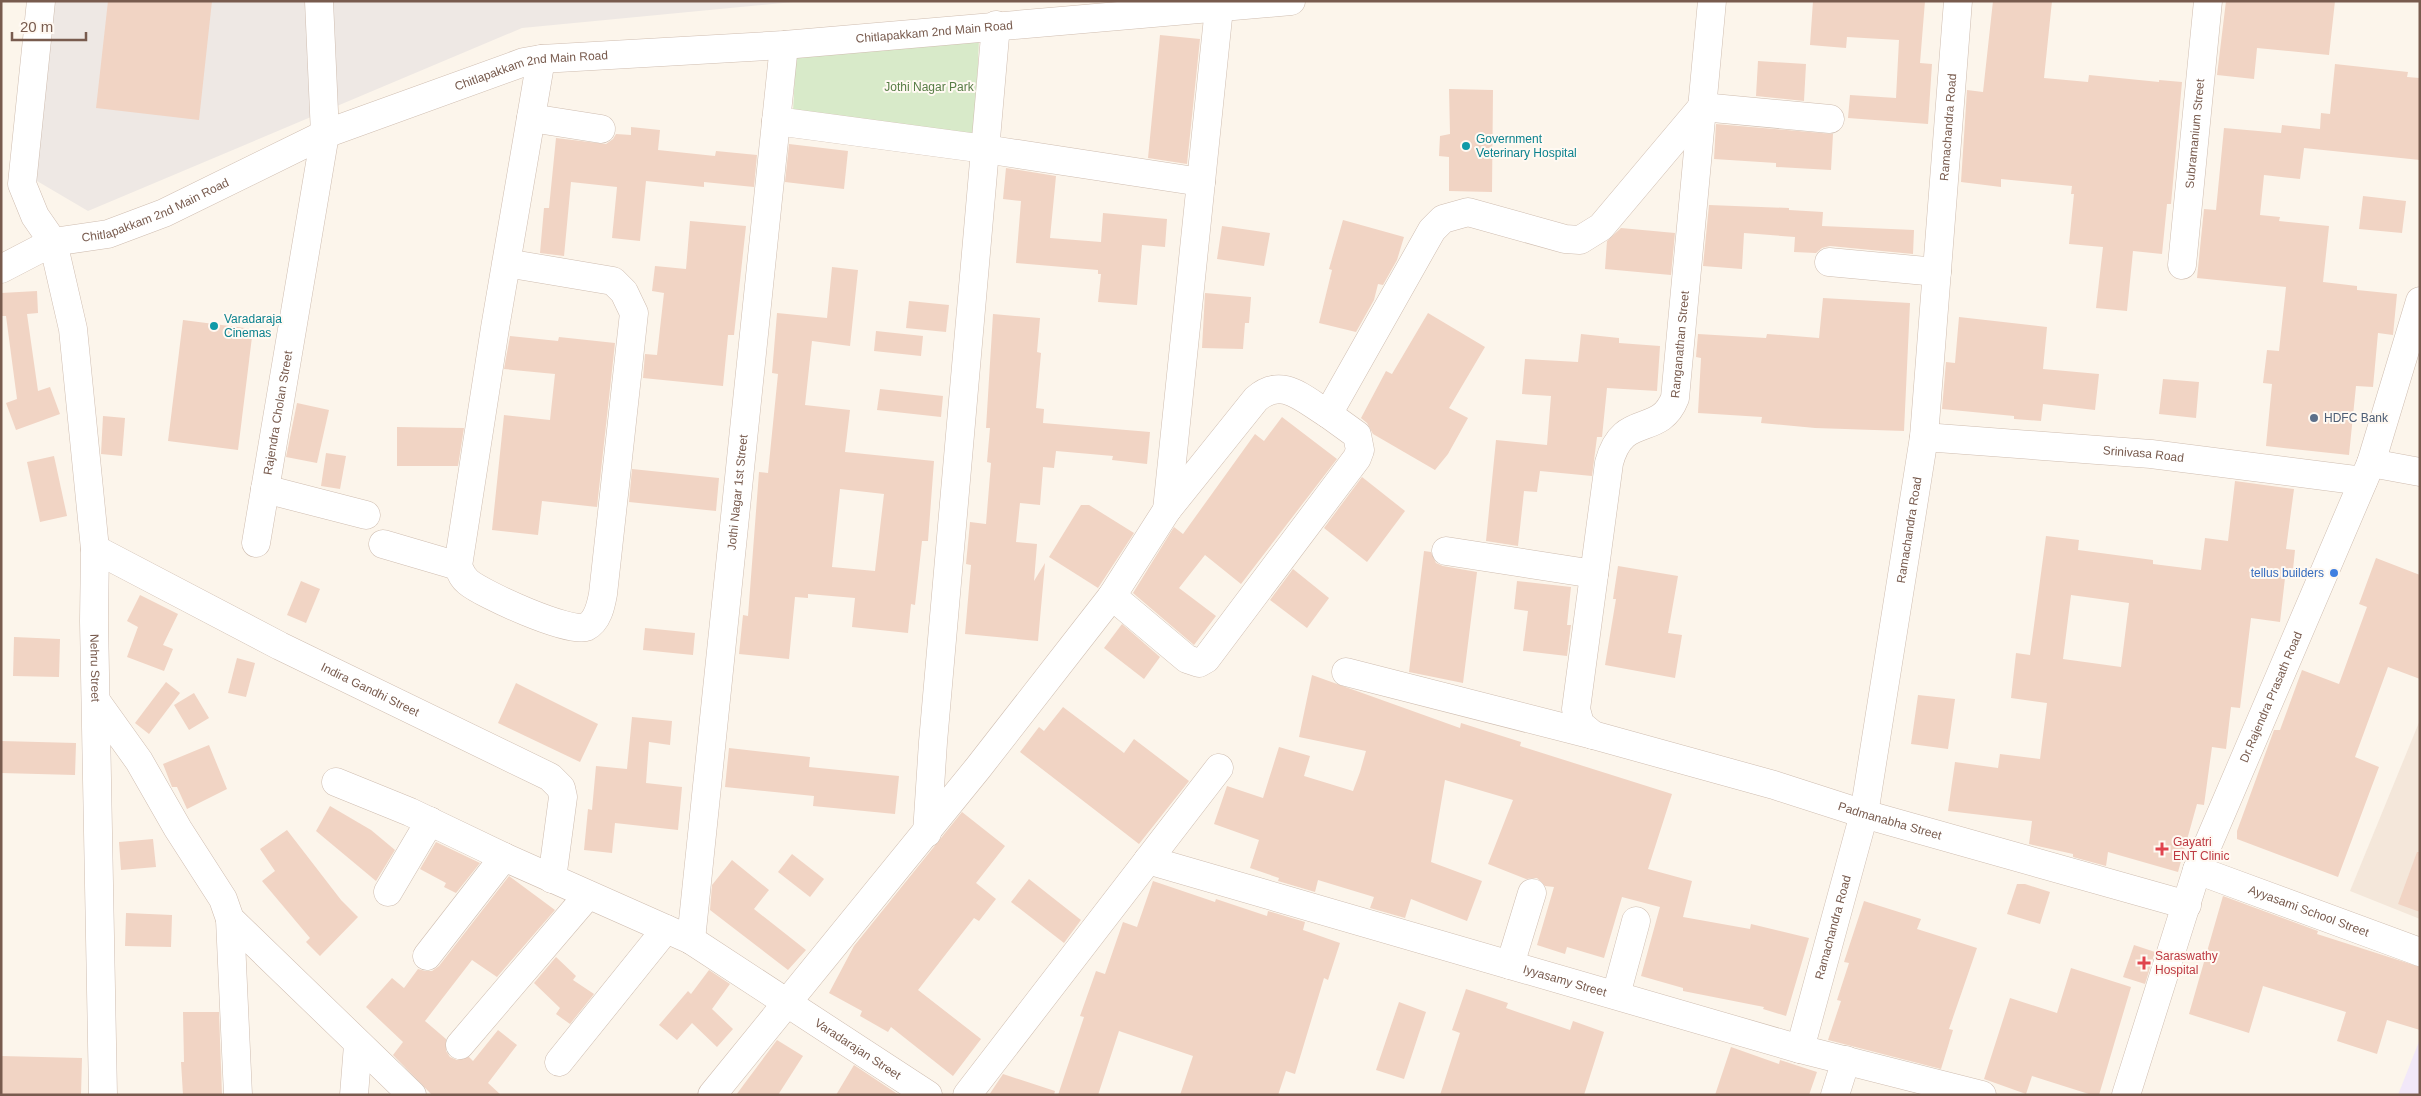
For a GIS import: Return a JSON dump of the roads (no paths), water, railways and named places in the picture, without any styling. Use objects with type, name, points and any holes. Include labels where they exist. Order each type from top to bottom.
[{"type":"street","points":[[41,1],[22,184],[35,216],[53,242]]},
{"type":"street","name":"Rajendra Cholan Street","points":[[256,543],[325,134],[319,1]]},
{"type":"street","name":"Chitlapakkam 2nd Main Road","points":[[1,269],[53,242],[108,234],[164,212],[325,134],[524,62],[541,59],[784,45],[1291,1]]},
{"type":"street","name":"Ranganathan Street","points":[[1593,735],[1580,724],[1576,709],[1613,449],[1620,438],[1632,429],[1660,420],[1668,413],[1675,398],[1712,1]]},
{"type":"street","name":"Ramachandra Road","points":[[1800,1049],[1864,814],[1924,437],[1958,1]]},
{"type":"street","name":"Subramanium Street","points":[[2182,265],[2208,1]]},
{"type":"street","points":[[1167,510],[1219,8]]},
{"type":"street","points":[[927,833],[996,26]]},
{"type":"street","name":"Jothi Nagar 1st Street","points":[[691,940],[784,45]]},
{"type":"street","points":[[506,263],[612,281],[624,292],[634,313],[601,608],[594,620],[585,627],[570,628],[477,589],[462,577],[458,566],[506,263],[541,59]]},
{"type":"street","points":[[1328,414],[1432,230],[1443,219],[1468,212],[1565,239],[1580,240],[1601,227],[1702,107],[1830,119]]},
{"type":"street","points":[[531,118],[601,129]]},
{"type":"street","points":[[776,121],[985,149],[1201,182]]},
{"type":"street","name":"Nehru Street","points":[[53,242],[72,329],[95,549],[103,1095]]},
{"type":"street","points":[[1829,262],[1937,272]]},
{"type":"street","name":"Dr.Rajendra Prasath Road","points":[[2126,1095],[2198,870],[2367,472],[2420,301]]},
{"type":"street","points":[[712,1095],[927,833],[1112,596],[1167,510],[1256,399],[1266,390],[1283,388],[1328,414],[1357,435],[1360,450],[1357,458],[1206,659],[1199,663],[1187,659],[1112,596]]},
{"type":"street","name":"Srinivasa Road","points":[[1924,437],[2367,472],[2420,472]]},
{"type":"street","points":[[265,490],[366,515]]},
{"type":"street","points":[[383,544],[458,566]]},
{"type":"street","name":"Indira Gandhi Street","points":[[95,549],[280,646],[550,777],[561,788],[563,797],[552,879]]},
{"type":"street","points":[[1446,551],[1594,574]]},
{"type":"street","name":"Padmanabha Street","points":[[1346,672],[1593,735],[1774,785],[1864,814],[2187,905]]},
{"type":"street","points":[[96,701],[139,761],[178,829],[224,899],[230,919],[238,1095]]},
{"type":"street","points":[[968,1095],[1219,768]]},
{"type":"street","name":"Varadarajan Street","points":[[336,782],[430,821],[504,858],[691,940],[928,1095]]},
{"type":"street","points":[[388,892],[430,821]]},
{"type":"street","points":[[427,956],[504,858]]},
{"type":"street","name":"Iyyasamy Street","points":[[1148,860],[1800,1049],[1846,1060],[1942,1090],[1982,1095]]},
{"type":"street","name":"Ayyasami School Street","points":[[2198,870],[2420,952]]},
{"type":"street","points":[[1510,965],[1532,893]]},
{"type":"street","points":[[460,1045],[588,895]]},
{"type":"street","points":[[230,919],[358,1045],[412,1095]]},
{"type":"street","points":[[1616,995],[1636,921]]},
{"type":"street","points":[[559,1062],[666,929]]},
{"type":"street","points":[[354,1095],[358,1045]]},
{"type":"street","points":[[1834,1095],[1846,1060]]},
{"type":"place","name":"Government Veterinary Hospital","points":[[1466,146]]},
{"type":"place","name":"Varadaraja Cinemas","points":[[214,326]]},
{"type":"place","name":"HDFC Bank","points":[[2314,418]]},
{"type":"place","name":"tellus builders","points":[[2334,573]]},
{"type":"place","name":"Gayatri ENT Clinic","points":[[2162,849]]},
{"type":"place","name":"Saraswathy Hospital","points":[[2144,963]]},
{"type":"park label","name":"Jothi Nagar Park","points":[[929,87]]}]
